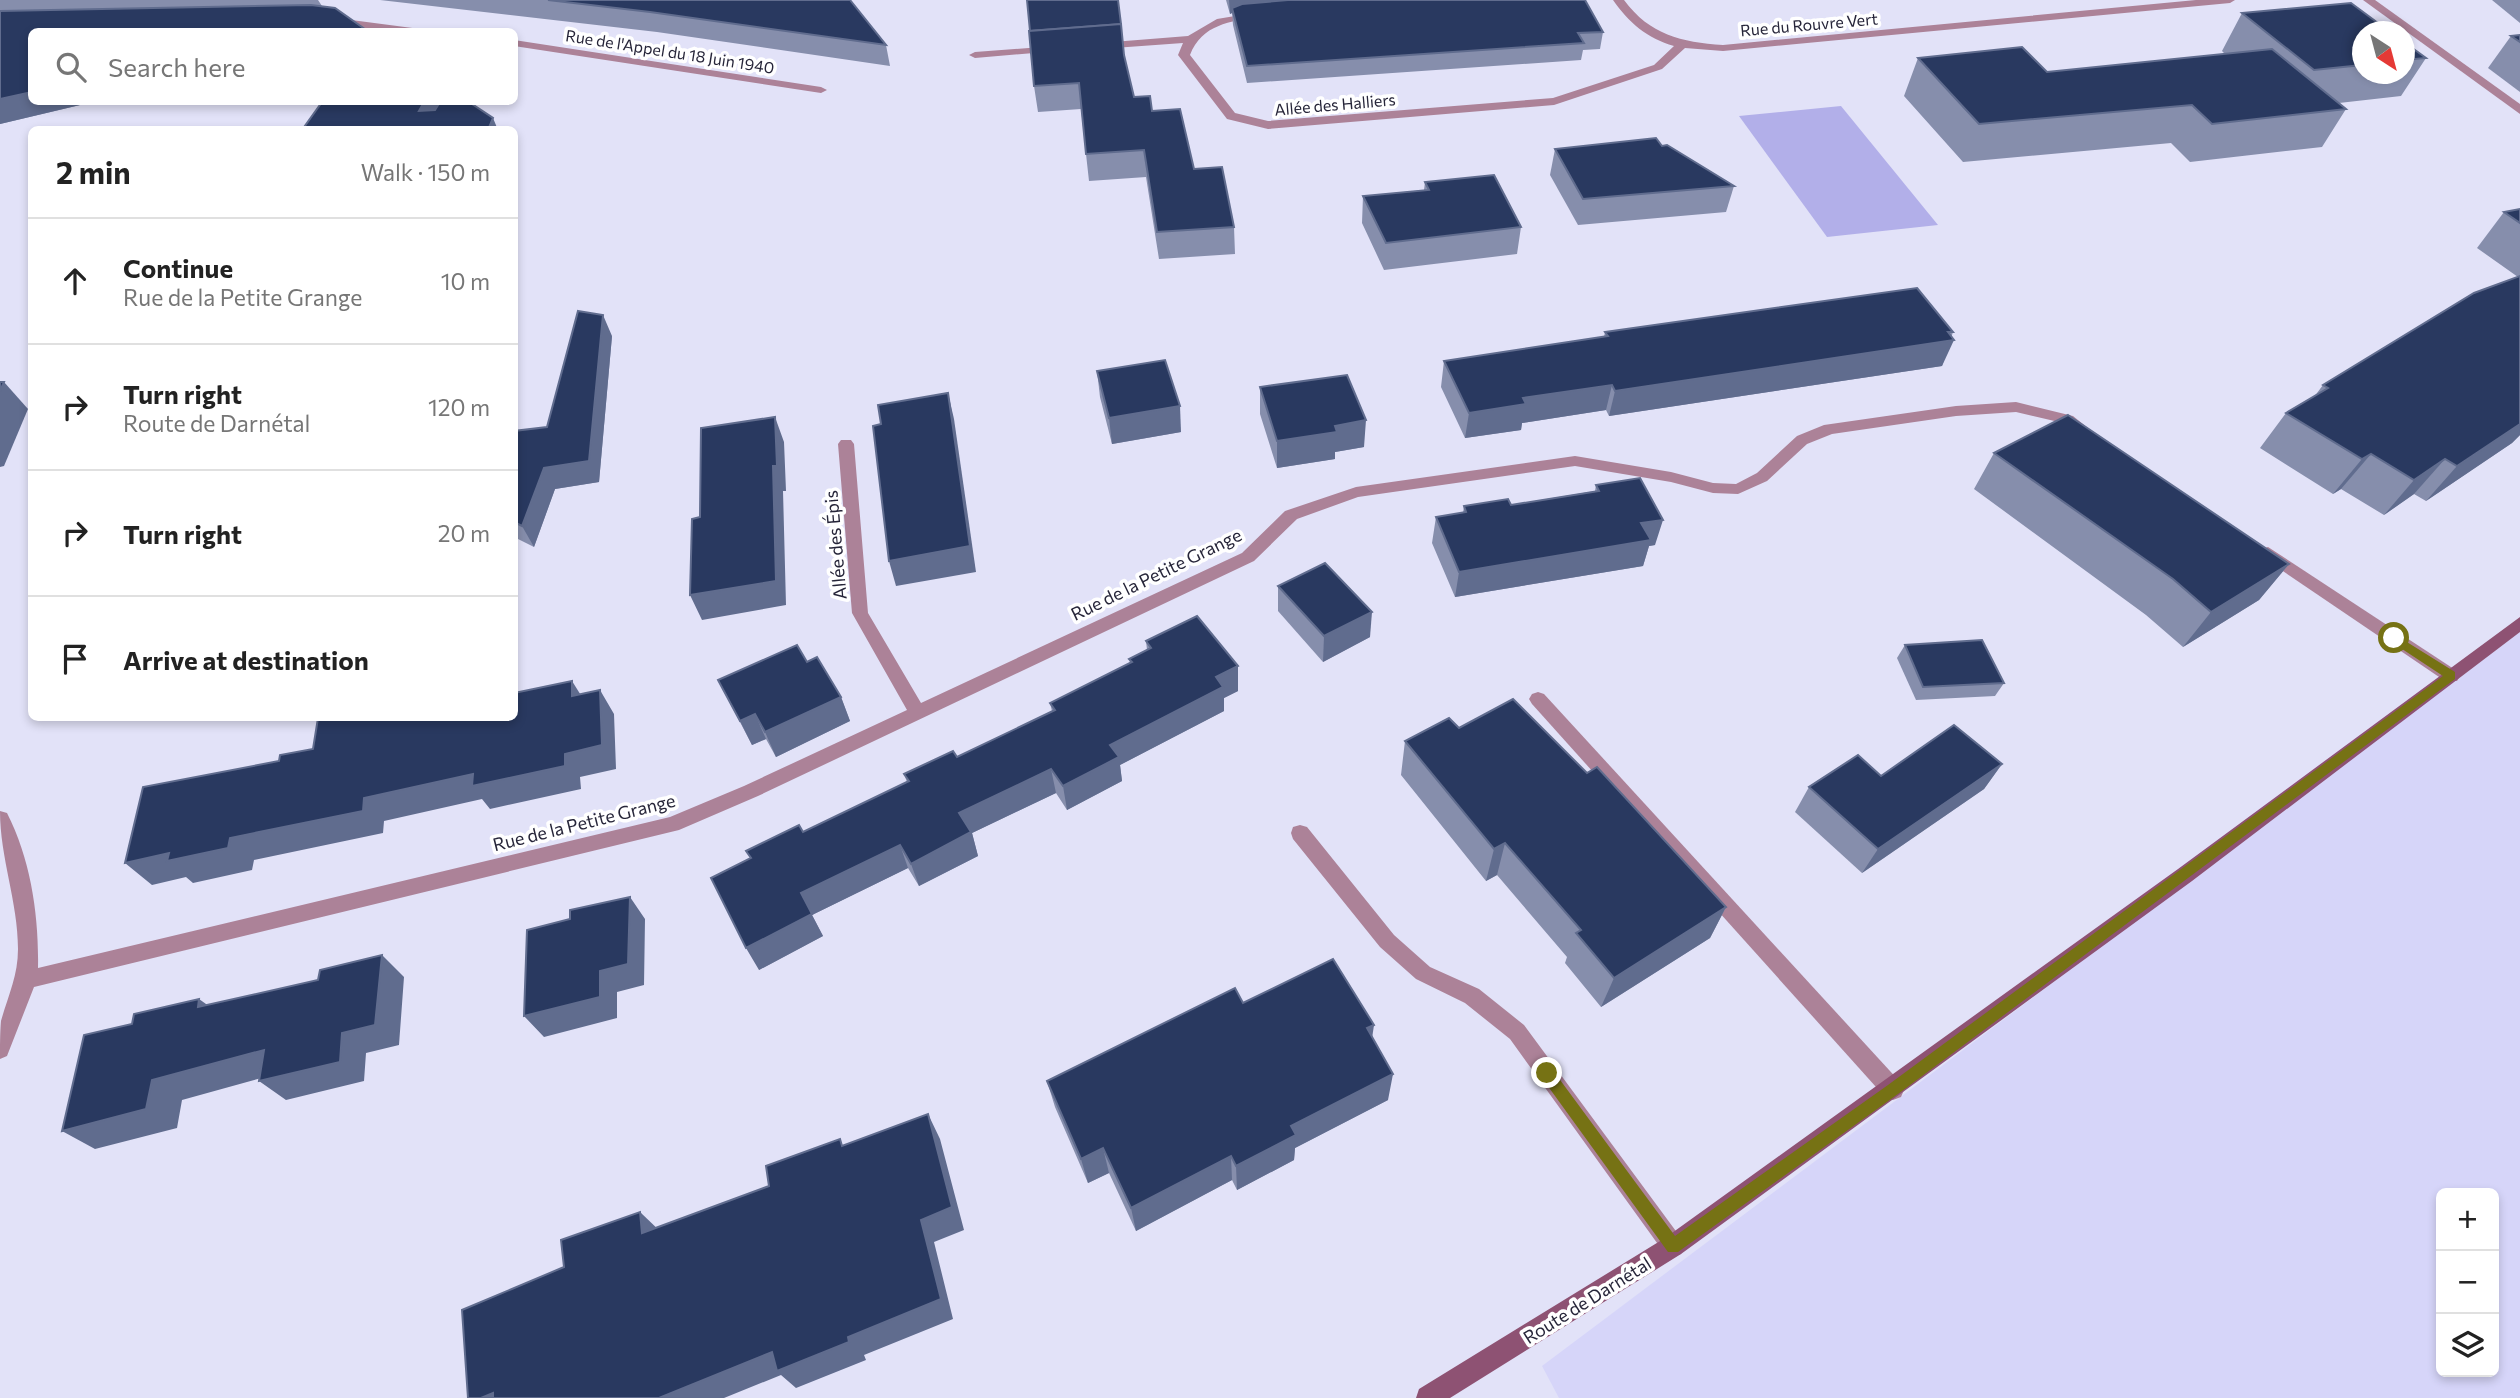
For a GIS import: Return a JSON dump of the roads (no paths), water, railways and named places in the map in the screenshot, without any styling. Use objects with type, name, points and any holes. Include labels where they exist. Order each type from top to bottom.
[{"type":"main road","name":"Route de Darnétal","points":[[1428,1398],[1673,1246],[1893,1090],[2520,623]]},
{"type":"street","name":"Rue du Rouvre Vert","points":[[1618,0],[1631,20],[1656,37],[1681,46],[1723,48],[2230,0]]},
{"type":"street","points":[[2368,0],[2520,110]]},
{"type":"street","points":[[1083,47],[1191,39],[1213,25],[1240,15],[1266,13]]},
{"type":"street","points":[[322,20],[388,28]]},
{"type":"street","name":"Allée des Halliers","points":[[1191,39],[1184,55],[1231,116],[1268,125],[1554,101],[1658,67],[1681,46]]},
{"type":"street","name":"Rue de l'Appel du 18 Juin 1940","points":[[518,44],[821,90]]},
{"type":"street","points":[[975,55],[1069,48]]},
{"type":"street","name":"Rue de la Petite Grange","points":[[26,981],[672,824],[751,791],[1248,557],[1291,515],[1356,492],[1575,461],[1671,477],[1713,488],[1738,489],[1762,477],[1802,440],[1829,429],[1956,411],[2016,407],[2068,419],[2096,438]]},
{"type":"street","name":"Allée des Épis","points":[[846,443],[860,613],[917,712]]},
{"type":"street","points":[[2249,540],[2451,676]]},
{"type":"street","points":[[1538,699],[1893,1090]]},
{"type":"street","points":[[0,819],[9,831],[26,905],[26,981],[0,1049]]},
{"type":"street","points":[[1300,833],[1387,941],[1423,973],[1472,996],[1517,1032],[1673,1246]]}]
